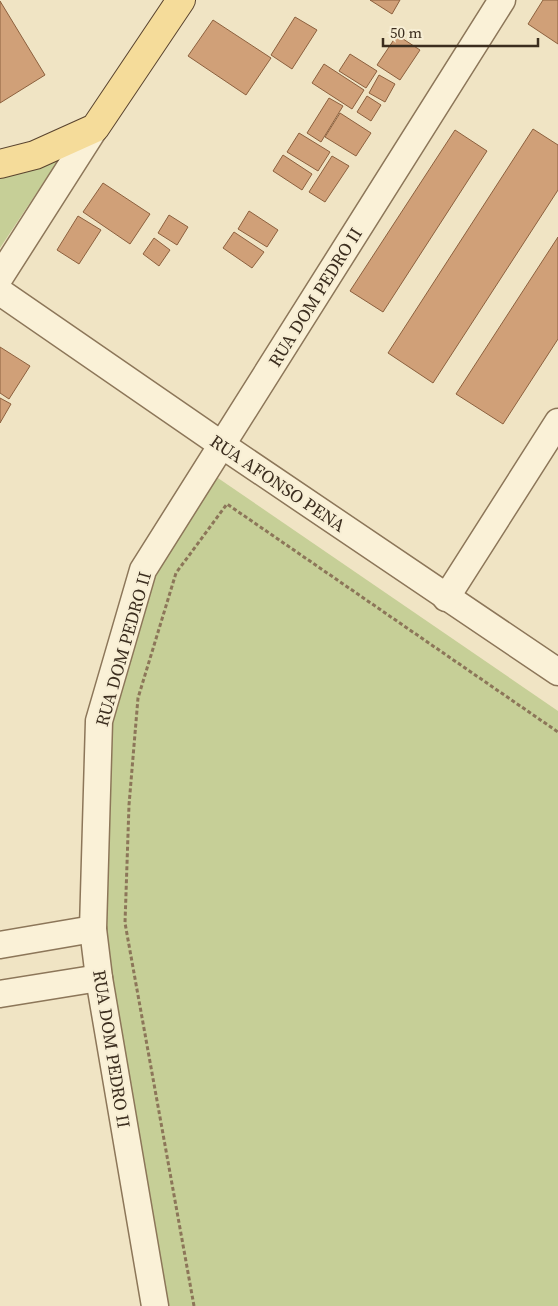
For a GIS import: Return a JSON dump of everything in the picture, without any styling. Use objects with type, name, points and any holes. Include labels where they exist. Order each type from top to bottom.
[{"type":"main road","points":[[0,164],[35,155],[95,128],[181,0]]},
{"type":"street","name":"RUA DOM PEDRO II","points":[[155,1306],[99,978],[93,929],[99,721],[143,570],[499,1]]},
{"type":"street","points":[[0,277],[95,128]]},
{"type":"street","name":"RUA AFONSO PENA","points":[[0,292],[446,598],[558,672]]},
{"type":"street","points":[[446,598],[558,422]]},
{"type":"street","points":[[0,945],[93,929]]},
{"type":"street","points":[[0,994],[99,978]]},
{"type":"path","points":[[194,1306],[125,923],[130,805],[138,698],[176,573],[226,504],[558,732]]},
{"type":"green space","points":[[59,159],[0,248],[0,178]]},
{"type":"green space","points":[[215,476],[558,711],[558,1306],[163,1306],[102,935],[113,718],[154,576]]},
{"type":"building","points":[[370,0],[400,0],[392,14]]},
{"type":"building","points":[[543,0],[558,0],[558,44],[528,24]]},
{"type":"building","points":[[0,1],[45,75],[0,103]]},
{"type":"building","points":[[295,17],[317,30],[292,69],[271,55]]},
{"type":"building","points":[[213,20],[271,58],[246,95],[188,56]]},
{"type":"building","points":[[397,35],[420,50],[400,80],[377,65]]},
{"type":"building","points":[[350,54],[377,71],[366,88],[339,71]]},
{"type":"building","points":[[324,64],[364,90],[352,109],[312,83]]},
{"type":"building","points":[[379,75],[395,84],[385,102],[369,93]]},
{"type":"building","points":[[367,96],[381,105],[371,121],[357,112]]},
{"type":"building","points":[[329,98],[343,106],[321,142],[307,133]]},
{"type":"building","points":[[340,113],[371,133],[356,156],[325,137]]},
{"type":"building","points":[[533,129],[558,145],[558,190],[433,383],[388,353]]},
{"type":"building","points":[[455,130],[487,151],[383,312],[350,291]]},
{"type":"building","points":[[299,133],[330,152],[318,171],[287,152]]},
{"type":"building","points":[[283,155],[312,174],[302,190],[273,171]]},
{"type":"building","points":[[332,156],[349,166],[325,202],[309,192]]},
{"type":"building","points":[[103,183],[150,214],[130,244],[83,212]]},
{"type":"building","points":[[249,211],[278,230],[267,247],[238,229]]},
{"type":"building","points":[[169,215],[188,227],[177,245],[158,233]]},
{"type":"building","points":[[78,216],[101,230],[79,264],[57,250]]},
{"type":"building","points":[[234,232],[264,252],[252,268],[223,248]]},
{"type":"building","points":[[558,237],[558,339],[503,424],[456,394]]},
{"type":"building","points":[[154,238],[170,250],[159,266],[143,254]]},
{"type":"building","points":[[0,347],[30,366],[9,399],[0,393]]},
{"type":"building","points":[[0,398],[11,404],[0,423]]}]
